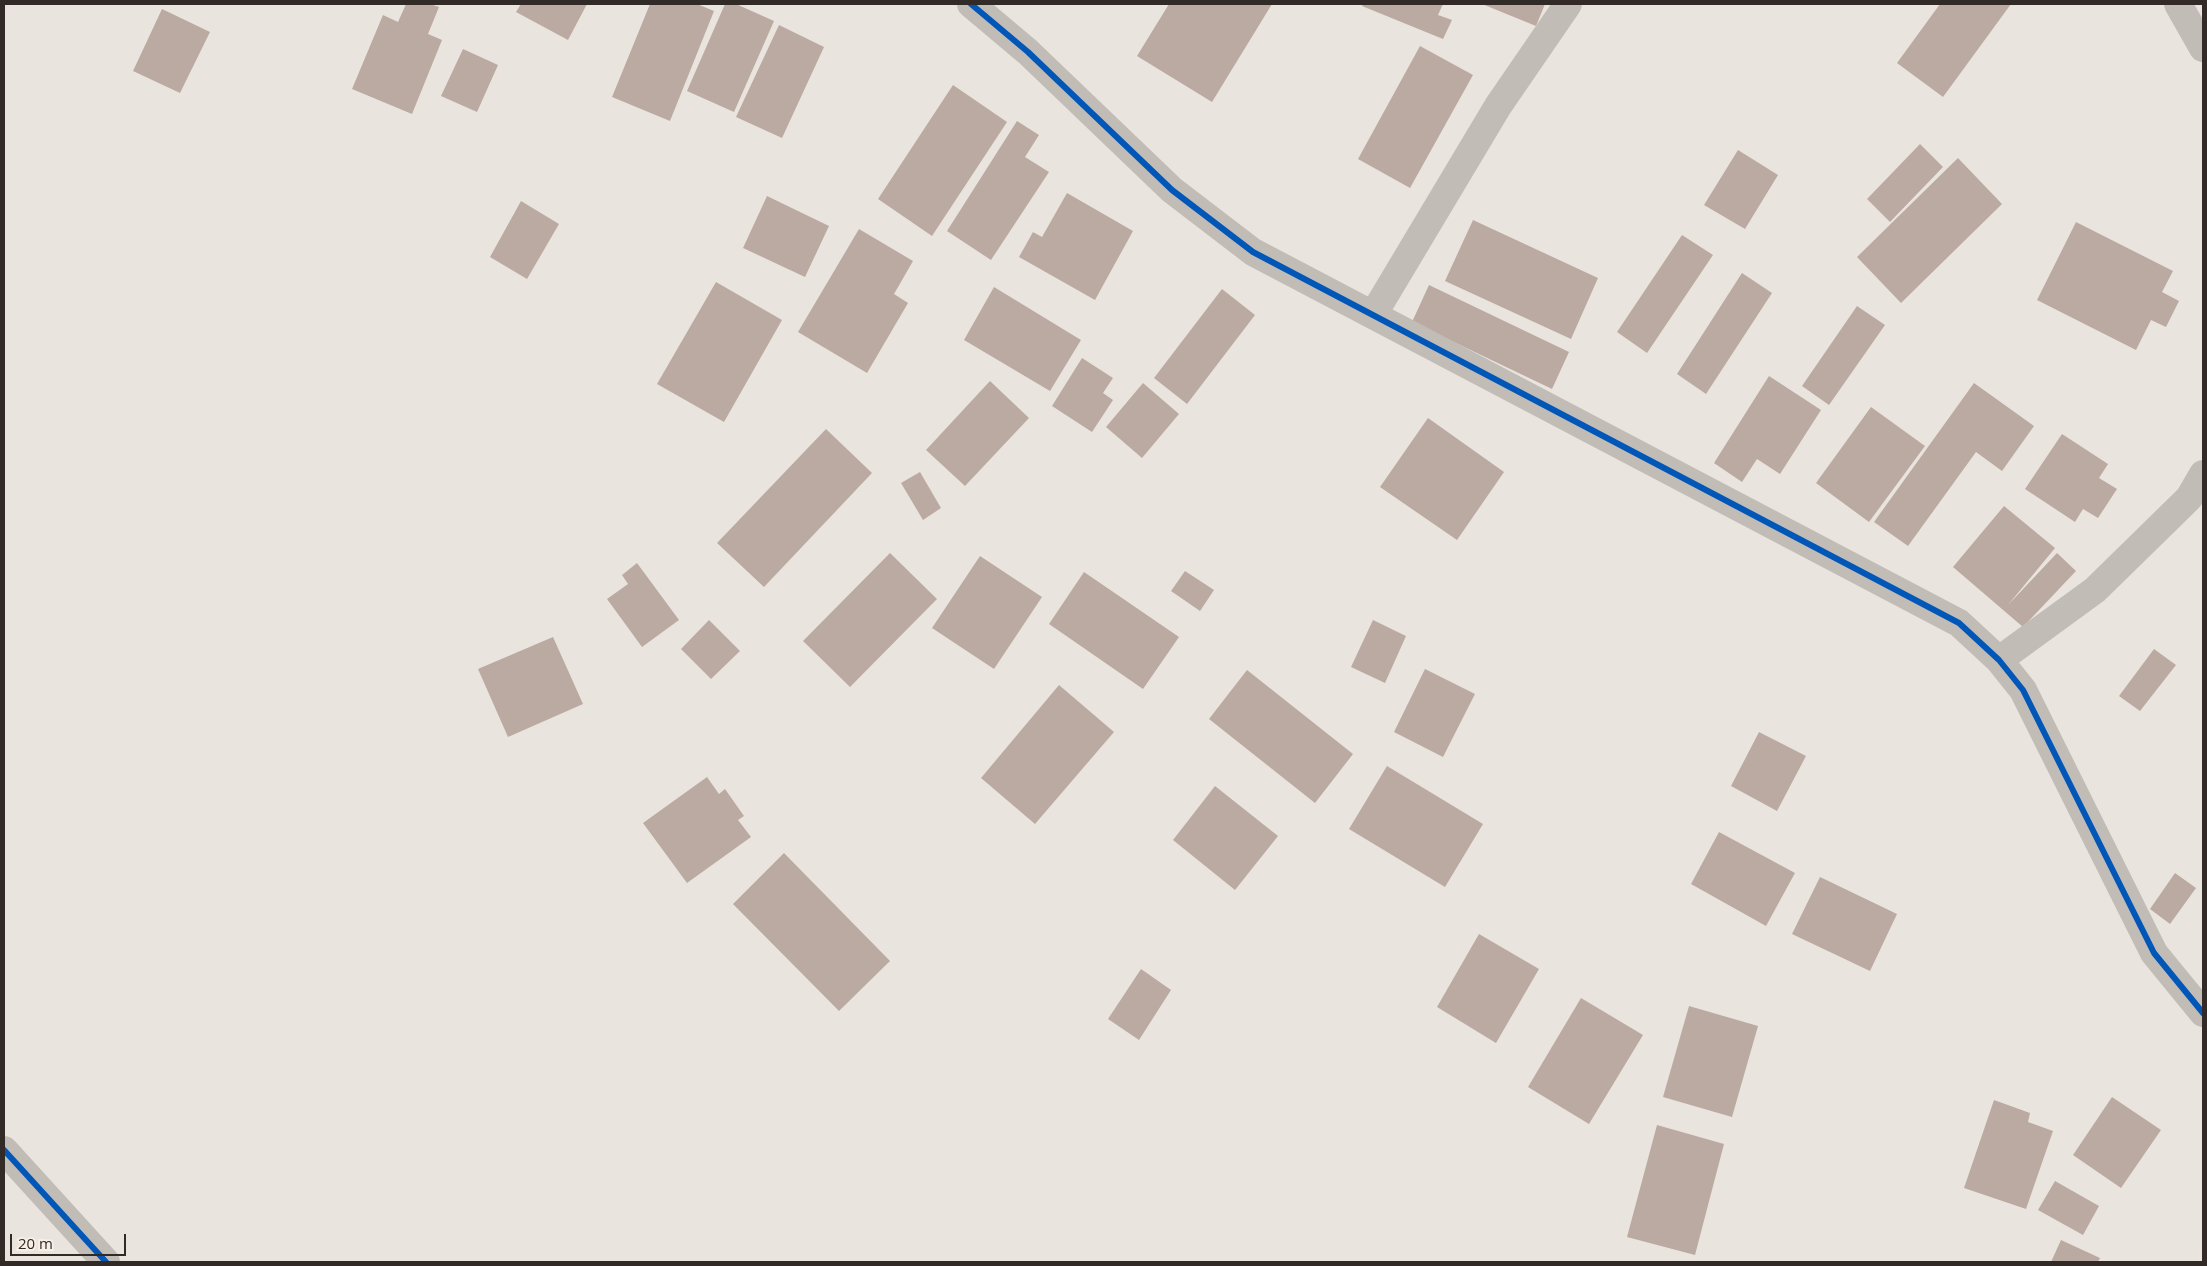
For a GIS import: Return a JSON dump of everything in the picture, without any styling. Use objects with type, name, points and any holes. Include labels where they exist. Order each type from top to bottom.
[{"type":"street","points":[[970,4],[1028,52],[1172,190],[1253,252],[1959,624],[1998,660],[2023,690],[2154,953],[2203,1013]]},
{"type":"street","points":[[1373,315],[1498,106],[1568,4]]},
{"type":"street","points":[[2178,4],[2203,48]]},
{"type":"street","points":[[1998,660],[2095,590],[2190,498],[2203,474]]},
{"type":"street","points":[[4,1150],[106,1262]]},
{"type":"building","points":[[406,4],[430,4],[439,7],[428,34],[442,40],[412,114],[352,89],[383,15],[398,22]]},
{"type":"building","points":[[521,4],[587,4],[568,40],[516,12]]},
{"type":"building","points":[[650,4],[697,4],[714,11],[670,121],[612,97]]},
{"type":"building","points":[[725,4],[736,4],[774,21],[734,112],[687,91]]},
{"type":"building","points":[[1169,4],[1272,4],[1212,102],[1137,56]]},
{"type":"building","points":[[1363,4],[1443,4],[1438,15],[1452,20],[1443,39],[1362,6]]},
{"type":"building","points":[[1482,4],[1545,4],[1536,26]]},
{"type":"building","points":[[1940,4],[2011,4],[1943,97],[1897,63]]},
{"type":"building","points":[[162,9],[210,32],[180,93],[133,71]]},
{"type":"building","points":[[779,25],[824,47],[782,138],[736,117]]},
{"type":"building","points":[[1420,46],[1473,75],[1410,188],[1358,159]]},
{"type":"building","points":[[463,49],[498,65],[477,112],[441,96]]},
{"type":"building","points":[[953,85],[1007,122],[932,236],[878,199]]},
{"type":"building","points":[[1017,121],[1039,135],[1025,157],[1049,172],[991,260],[947,231]]},
{"type":"building","points":[[1920,144],[1943,167],[1890,222],[1867,199]]},
{"type":"building","points":[[1738,150],[1778,175],[1745,229],[1704,205]]},
{"type":"building","points":[[1958,158],[2002,204],[1901,303],[1857,257]]},
{"type":"building","points":[[1067,193],[1133,231],[1095,300],[1019,257],[1033,232],[1042,237]]},
{"type":"building","points":[[767,196],[829,226],[805,277],[743,248]]},
{"type":"building","points":[[521,201],[559,224],[527,279],[490,257]]},
{"type":"building","points":[[1473,220],[1598,278],[1571,339],[1445,281]]},
{"type":"building","points":[[2076,222],[2173,271],[2162,292],[2179,301],[2166,327],[2151,320],[2136,350],[2037,300]]},
{"type":"building","points":[[859,229],[913,261],[894,294],[908,303],[867,373],[798,332]]},
{"type":"building","points":[[1682,235],[1713,255],[1647,353],[1617,332]]},
{"type":"building","points":[[1742,273],[1772,293],[1706,394],[1677,374]]},
{"type":"building","points":[[716,282],[782,320],[724,422],[657,384]]},
{"type":"building","points":[[1429,285],[1569,352],[1552,389],[1412,322]]},
{"type":"building","points":[[994,287],[1081,340],[1050,391],[964,340]]},
{"type":"building","points":[[1222,289],[1255,315],[1187,404],[1154,378]]},
{"type":"building","points":[[1857,306],[1885,325],[1829,405],[1802,386]]},
{"type":"building","points":[[1082,358],[1113,378],[1103,393],[1113,400],[1092,432],[1052,406]]},
{"type":"building","points":[[1769,376],[1821,410],[1780,474],[1757,459],[1742,482],[1714,463]]},
{"type":"building","points":[[990,381],[1029,418],[965,486],[926,450]]},
{"type":"building","points":[[1143,383],[1179,414],[1142,458],[1106,427]]},
{"type":"building","points":[[1974,383],[2034,426],[2002,471],[1976,452],[1908,546],[1874,522]]},
{"type":"building","points":[[1871,407],[1925,446],[1869,522],[1816,483]]},
{"type":"building","points":[[1428,418],[1504,472],[1457,540],[1380,487]]},
{"type":"building","points":[[826,429],[872,473],[764,587],[717,543]]},
{"type":"building","points":[[2062,434],[2108,464],[2099,478],[2117,489],[2098,518],[2083,509],[2075,522],[2025,489]]},
{"type":"building","points":[[920,472],[941,508],[923,520],[901,483]]},
{"type":"building","points":[[2004,506],[2055,548],[2008,605],[2057,553],[2076,571],[2023,627],[1953,567]]},
{"type":"building","points":[[890,553],[937,599],[850,687],[803,641]]},
{"type":"building","points":[[980,556],[1042,597],[994,669],[932,628]]},
{"type":"building","points":[[637,563],[679,620],[642,647],[607,599],[628,584],[622,575]]},
{"type":"building","points":[[1185,571],[1214,590],[1200,611],[1171,591]]},
{"type":"building","points":[[1084,572],[1179,637],[1143,689],[1049,624]]},
{"type":"building","points":[[709,620],[740,651],[711,679],[681,649]]},
{"type":"building","points":[[1373,620],[1406,636],[1385,683],[1351,667]]},
{"type":"building","points":[[553,637],[583,704],[508,737],[478,669]]},
{"type":"building","points":[[2154,649],[2176,665],[2140,711],[2119,696]]},
{"type":"building","points":[[1425,669],[1475,694],[1443,757],[1394,732]]},
{"type":"building","points":[[1247,670],[1353,754],[1315,803],[1209,719]]},
{"type":"building","points":[[1059,685],[1114,732],[1035,824],[981,778]]},
{"type":"building","points":[[1759,732],[1806,756],[1777,811],[1731,786]]},
{"type":"building","points":[[1387,766],[1483,824],[1445,887],[1349,829]]},
{"type":"building","points":[[707,777],[719,794],[725,789],[744,816],[738,820],[751,837],[687,883],[643,823]]},
{"type":"building","points":[[1215,786],[1278,836],[1235,890],[1173,840]]},
{"type":"building","points":[[1719,832],[1795,873],[1766,926],[1691,884]]},
{"type":"building","points":[[784,853],[890,961],[839,1011],[733,904]]},
{"type":"building","points":[[2175,873],[2196,888],[2170,924],[2150,909]]},
{"type":"building","points":[[1820,877],[1897,914],[1870,971],[1792,934]]},
{"type":"building","points":[[1479,934],[1539,969],[1496,1043],[1437,1007]]},
{"type":"building","points":[[1141,969],[1171,990],[1139,1040],[1108,1019]]},
{"type":"building","points":[[1581,998],[1643,1035],[1589,1124],[1528,1087]]},
{"type":"building","points":[[1689,1006],[1758,1026],[1732,1117],[1663,1097]]},
{"type":"building","points":[[2112,1097],[2161,1130],[2121,1188],[2073,1155]]},
{"type":"building","points":[[1994,1100],[2030,1113],[2028,1122],[2053,1131],[2026,1209],[1964,1188]]},
{"type":"building","points":[[1657,1125],[1724,1144],[1695,1255],[1627,1237]]},
{"type":"building","points":[[2055,1181],[2099,1206],[2083,1235],[2038,1210]]},
{"type":"building","points":[[2061,1240],[2100,1258],[2098,1262],[2051,1262]]},
{"type":"cycle path","points":[[971,4],[1028,52],[1172,190],[1253,252],[1959,623],[1999,660],[2023,690],[2154,953],[2203,1013]]},
{"type":"cycle path","points":[[4,1150],[106,1262]]}]
